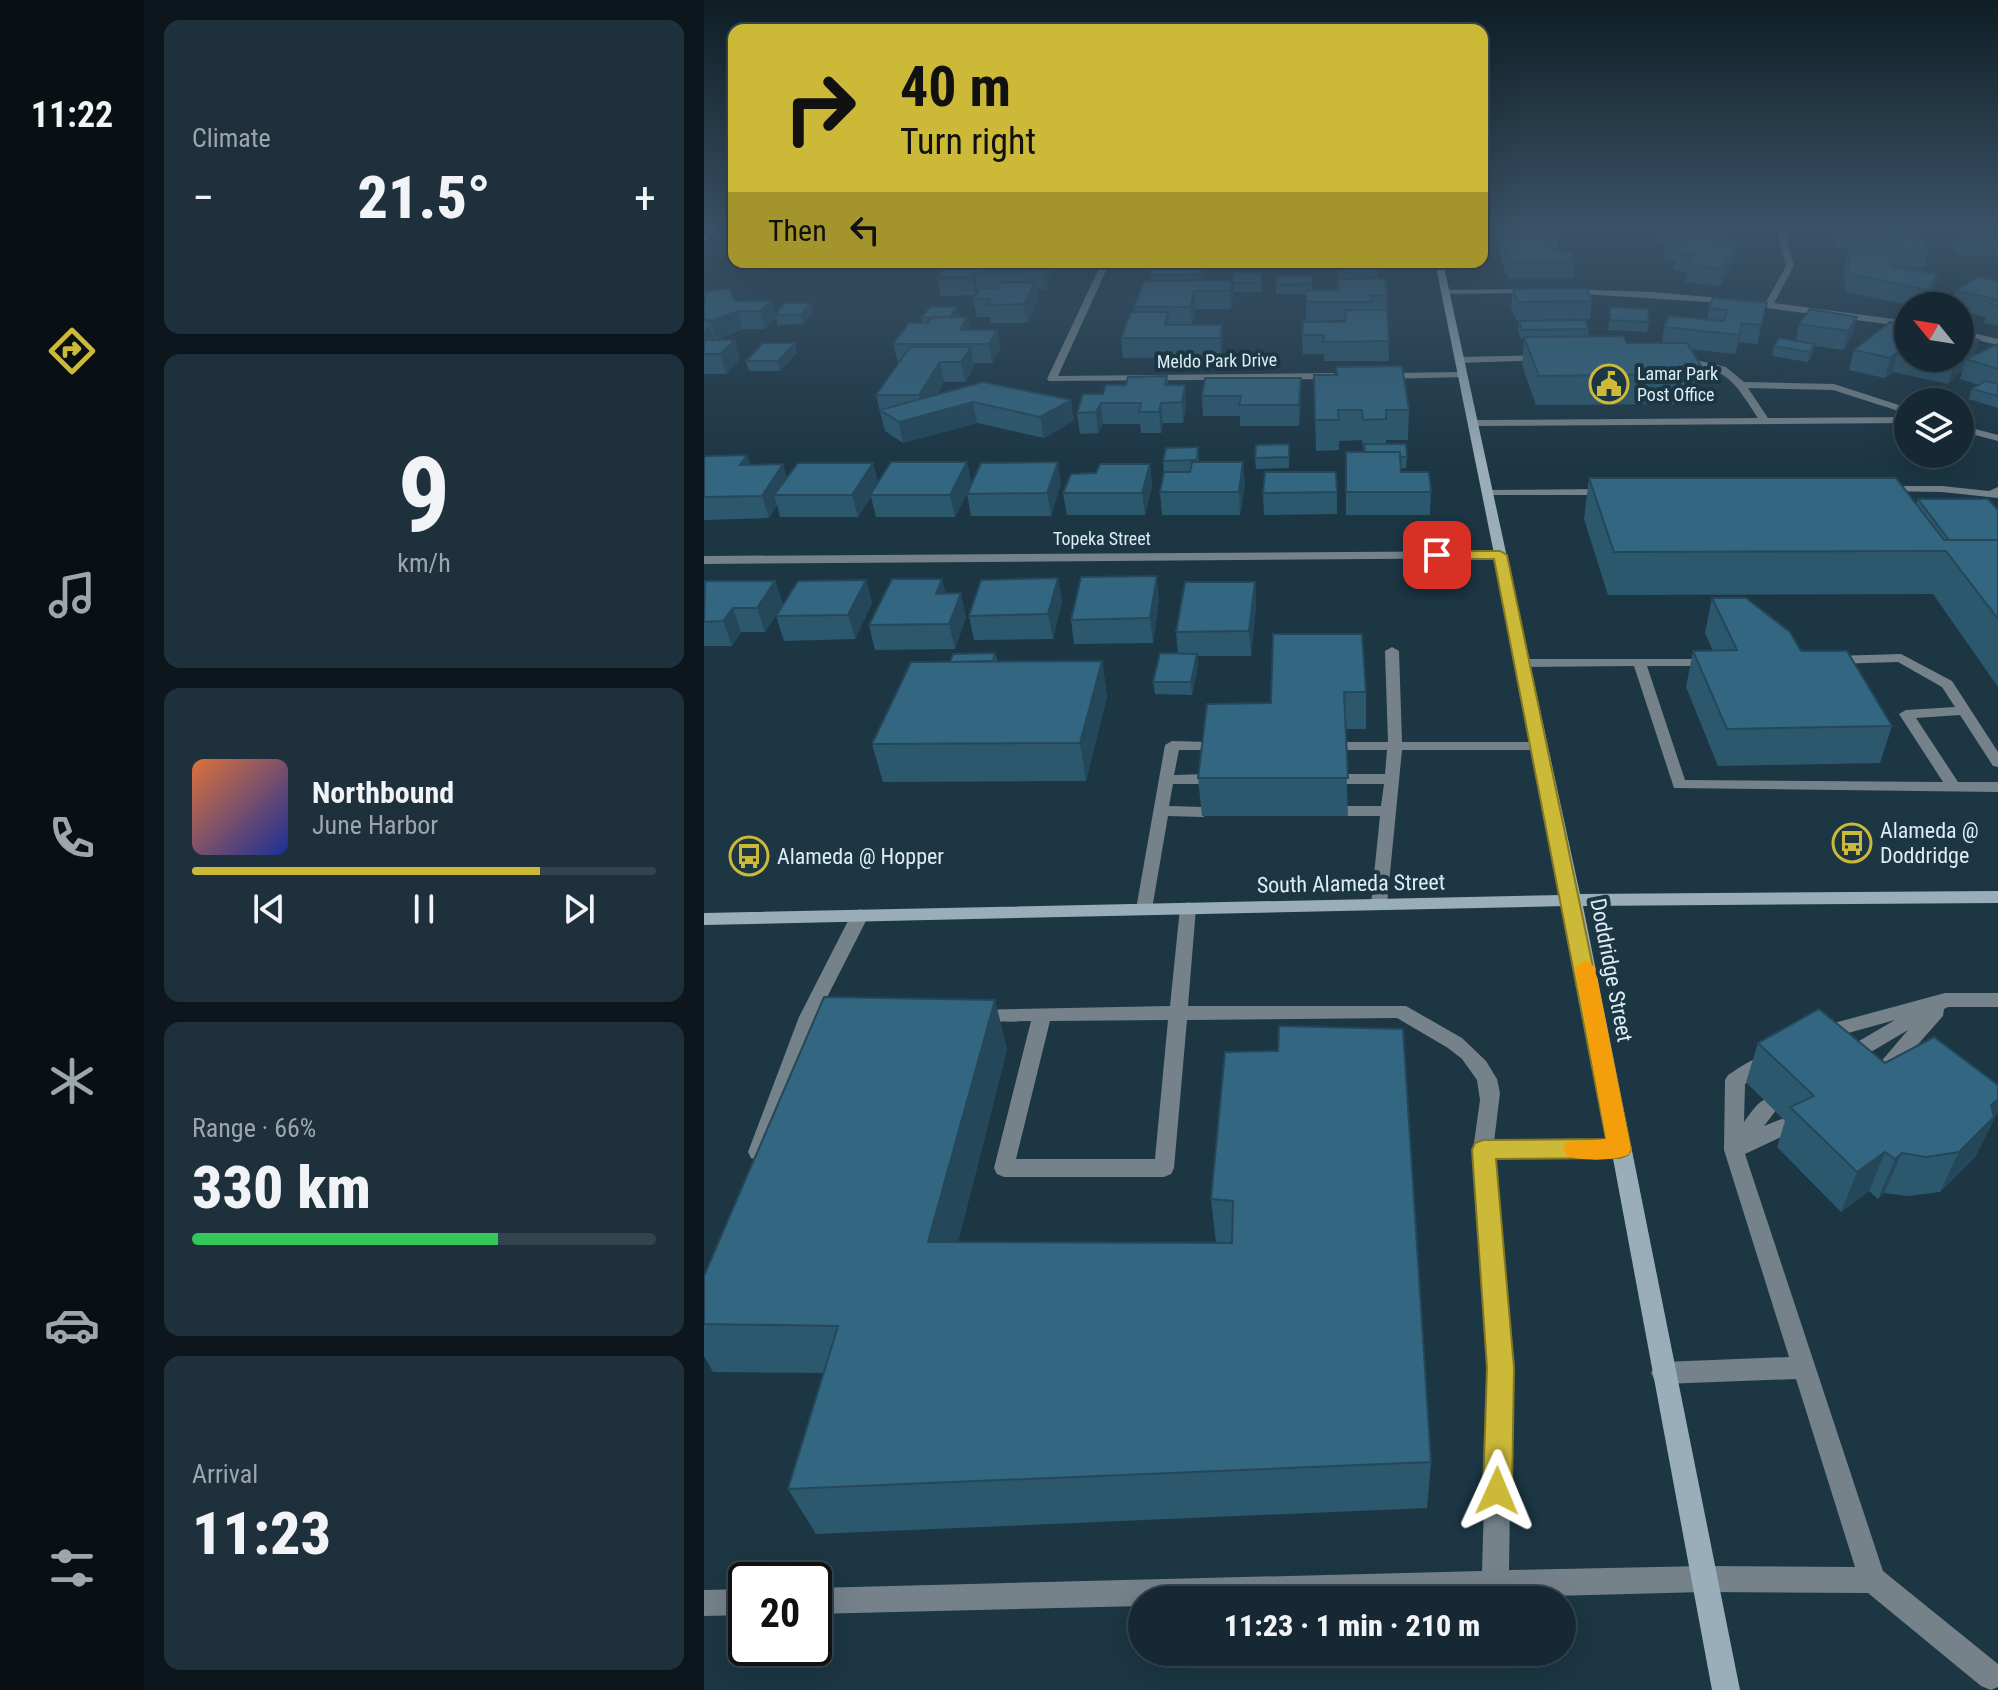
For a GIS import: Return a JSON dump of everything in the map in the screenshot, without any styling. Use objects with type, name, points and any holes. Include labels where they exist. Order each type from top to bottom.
[{"type":"main road","name":"Doddridge Street","points":[[1448,307],[1573,900],[1726,1690]]},
{"type":"main road","name":"South Alameda Street","points":[[704,919],[1573,900],[1998,897]]},
{"type":"street","name":"Meldo Park Drive","points":[[1085,307],[1052,379],[1352,376]]},
{"type":"street","points":[[1795,307],[1894,322]]},
{"type":"street","points":[[1974,336],[1998,342]]},
{"type":"street","points":[[1459,360],[1553,358]]},
{"type":"street","points":[[1668,358],[1712,364],[1732,372],[1764,420]]},
{"type":"street","points":[[1368,376],[1463,375]]},
{"type":"street","points":[[1741,385],[1834,387],[1894,406]]},
{"type":"street","points":[[1473,423],[1894,420]]},
{"type":"street","points":[[1974,432],[1998,438]]},
{"type":"street","points":[[1873,489],[1996,493]]},
{"type":"street","points":[[1487,493],[1625,491]]},
{"type":"street","name":"Topeka Street","points":[[704,560],[1500,555]]},
{"type":"street","points":[[1379,904],[1395,746],[1392,651]]},
{"type":"street","points":[[1822,660],[1901,658],[1947,684],[1998,763]]},
{"type":"street","points":[[1523,663],[1717,661]]},
{"type":"street","points":[[1639,662],[1679,785],[1994,785],[1998,805]]},
{"type":"street","points":[[1954,787],[1906,714],[1965,711]]},
{"type":"street","points":[[1144,909],[1172,745],[1209,746]]},
{"type":"street","points":[[1345,746],[1540,746]]},
{"type":"street","points":[[1166,780],[1206,779]]},
{"type":"street","points":[[1346,779],[1393,779]]},
{"type":"street","points":[[1161,811],[1203,812]]},
{"type":"street","points":[[1348,811],[1390,811]]},
{"type":"street","points":[[1042,1015],[1004,1168],[1164,1168],[1188,908]]},
{"type":"street","points":[[753,1166],[860,915]]},
{"type":"street","points":[[1991,1676],[1873,1580],[1734,1150],[1735,1080],[1818,1035],[1945,1000],[1998,1000]]},
{"type":"street","points":[[1829,1068],[1945,1000]]},
{"type":"street","points":[[1863,1083],[1885,1071],[1945,1000]]},
{"type":"street","points":[[964,1016],[1399,1011],[1441,1031],[1474,1060],[1490,1089],[1483,1150],[1500,1368],[1495,1583]]},
{"type":"street","points":[[1734,1150],[1770,1105]]},
{"type":"street","points":[[1734,1150],[1789,1124]]},
{"type":"street","points":[[1483,1150],[1620,1149]]},
{"type":"street","points":[[1663,1373],[1803,1368]]},
{"type":"street","points":[[832,1601],[1495,1583],[1873,1580]]},
{"type":"street","points":[[704,1603],[728,1602]]},
{"type":"building","points":[[704,307],[765,307],[760,311],[738,311],[711,321],[704,319]]},
{"type":"building","points":[[782,307],[807,307],[801,315],[775,315]]},
{"type":"building","points":[[930,307],[957,307],[950,317],[921,318]]},
{"type":"building","points":[[1610,307],[1648,309],[1649,322],[1610,320]]},
{"type":"building","points":[[1766,307],[1761,325],[1742,323],[1739,335],[1664,327],[1669,316],[1724,321],[1727,310],[1709,308]]},
{"type":"building","points":[[1810,309],[1857,317],[1848,331],[1799,324]]},
{"type":"building","points":[[1345,310],[1387,310],[1389,341],[1323,342],[1324,335],[1302,335],[1303,322],[1346,322]]},
{"type":"building","points":[[1131,312],[1168,312],[1165,325],[1222,325],[1220,338],[1121,338]]},
{"type":"building","points":[[932,317],[968,317],[960,330],[997,330],[989,344],[893,344],[909,323],[927,323]]},
{"type":"building","points":[[1585,320],[1589,329],[1522,330],[1519,321]]},
{"type":"building","points":[[1890,322],[1894,323],[1894,355],[1890,358],[1854,350]]},
{"type":"building","points":[[1623,336],[1627,343],[1687,343],[1701,366],[1680,366],[1685,374],[1539,376],[1524,337]]},
{"type":"building","points":[[1779,338],[1815,344],[1810,352],[1774,346]]},
{"type":"building","points":[[704,340],[735,340],[720,354],[704,354]]},
{"type":"building","points":[[763,343],[795,343],[778,361],[746,361]]},
{"type":"building","points":[[1998,344],[1998,369],[1974,362],[1974,355]]},
{"type":"building","points":[[910,347],[971,347],[961,362],[940,362],[919,395],[876,395]]},
{"type":"building","points":[[1402,366],[1409,410],[1386,410],[1386,419],[1363,420],[1362,410],[1338,410],[1339,420],[1315,420],[1314,375],[1337,375],[1336,367]]},
{"type":"building","points":[[1167,376],[1165,385],[1185,385],[1182,402],[1161,403],[1159,412],[1139,412],[1141,403],[1101,403],[1096,412],[1077,413],[1083,394],[1103,394],[1106,385],[1126,385],[1128,377]]},
{"type":"building","points":[[1205,378],[1301,378],[1299,405],[1239,405],[1241,396],[1202,396]]},
{"type":"building","points":[[1985,381],[1998,384],[1998,396],[1974,390]]},
{"type":"building","points":[[983,382],[1071,400],[1040,417],[973,402],[899,422],[880,410]]},
{"type":"building","points":[[1289,444],[1289,457],[1255,458],[1256,445]]},
{"type":"building","points":[[1364,444],[1406,444],[1407,457],[1400,457],[1400,452],[1365,452]]},
{"type":"building","points":[[1198,447],[1197,460],[1163,461],[1166,448]]},
{"type":"building","points":[[1346,452],[1400,452],[1401,472],[1429,472],[1431,492],[1346,492]]},
{"type":"building","points":[[747,455],[740,465],[783,464],[762,496],[704,497],[706,456]]},
{"type":"building","points":[[891,462],[967,462],[950,495],[870,495]]},
{"type":"building","points":[[1058,462],[1047,493],[967,494],[981,463]]},
{"type":"building","points":[[1192,462],[1243,462],[1239,492],[1160,492],[1164,472],[1190,472]]},
{"type":"building","points":[[798,463],[873,463],[852,495],[774,495]]},
{"type":"building","points":[[1100,464],[1150,464],[1142,493],[1063,493],[1071,474],[1096,473]]},
{"type":"building","points":[[1265,472],[1336,472],[1337,492],[1263,493]]},
{"type":"building","points":[[1589,478],[1896,478],[1944,540],[1998,540],[1998,619],[1946,551],[1614,552]]},
{"type":"building","points":[[1918,499],[1988,499],[1998,510],[1998,540],[1949,540]]},
{"type":"building","points":[[1157,576],[1150,618],[1071,620],[1081,577]]},
{"type":"building","points":[[1058,578],[1048,614],[969,616],[981,580]]},
{"type":"building","points":[[892,579],[942,579],[936,594],[961,593],[949,624],[869,625]]},
{"type":"building","points":[[866,580],[848,615],[776,616],[798,581]]},
{"type":"building","points":[[705,581],[775,581],[757,608],[733,608],[723,621],[704,622]]},
{"type":"building","points":[[1185,582],[1255,582],[1249,631],[1176,632]]},
{"type":"building","points":[[1712,598],[1746,598],[1790,632],[1801,651],[1847,651],[1892,726],[1727,729],[1693,651],[1737,650]]},
{"type":"building","points":[[1273,634],[1362,634],[1366,692],[1344,692],[1348,778],[1198,778],[1207,704],[1271,703]]},
{"type":"building","points":[[995,653],[993,661],[950,662],[953,654]]},
{"type":"building","points":[[1160,653],[1197,654],[1191,682],[1153,682]]},
{"type":"building","points":[[1102,661],[1080,743],[872,744],[911,662]]},
{"type":"building","points":[[824,997],[995,1000],[928,1242],[1232,1243],[1233,1201],[1211,1199],[1225,1052],[1278,1051],[1279,1026],[1403,1029],[1431,1462],[788,1489],[838,1326],[704,1324],[704,1276]]},
{"type":"building","points":[[1819,1009],[1885,1063],[1934,1037],[1998,1085],[1998,1099],[1991,1105],[1994,1117],[1959,1152],[1926,1157],[1902,1153],[1895,1159],[1885,1152],[1857,1172],[1790,1107],[1814,1096],[1758,1043]]},
{"type":"slow traffic","points":[[1575,1149],[1620,1149],[1585,967]]},
{"type":"place","name":"Lamar Park Post Office","points":[[1609,384]]},
{"type":"place","name":"Alameda @ Doddridge","points":[[1852,843]]},
{"type":"place","name":"Alameda @ Hopper","points":[[749,856]]},
{"type":"route","points":[[1437,555],[1500,555],[1573,900],[1620,1149],[1483,1150],[1500,1368],[1497,1491]]}]
